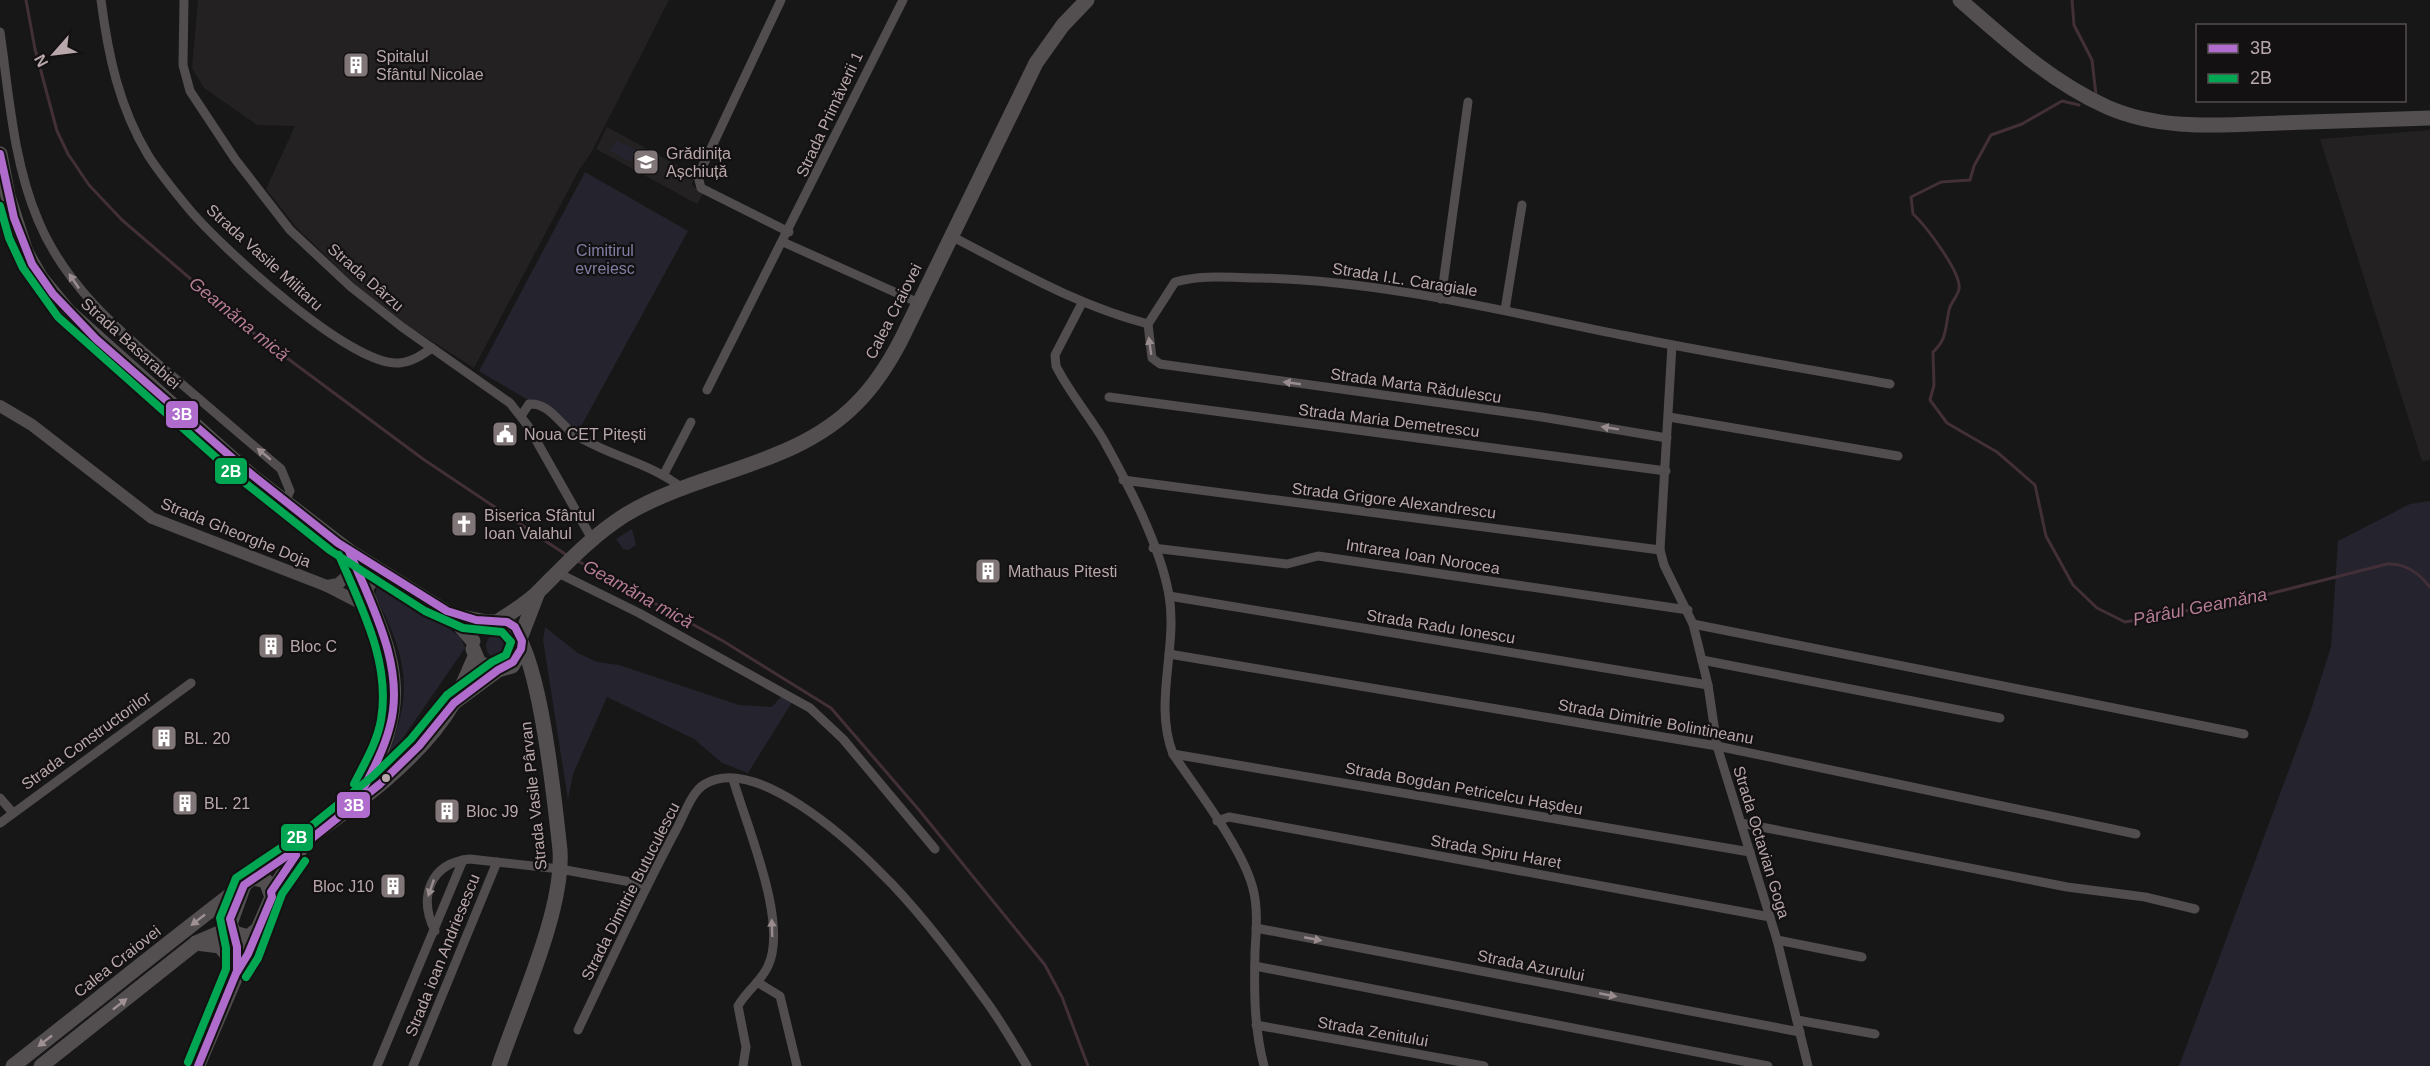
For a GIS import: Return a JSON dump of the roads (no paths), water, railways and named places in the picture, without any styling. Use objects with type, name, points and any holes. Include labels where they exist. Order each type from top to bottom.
[{"type":"main road","name":"Calea Craiovei","points":[[538,592],[576,552],[631,512],[682,488],[788,451],[840,418],[857,404],[886,368],[1036,63],[1064,25],[1087,0]]},
{"type":"main road","points":[[1960,0],[2020,52],[2066,85],[2109,108],[2150,120],[2220,125],[2430,118]]},
{"type":"main road","name":"Strada Basarabiei","points":[[0,154],[15,225],[36,269],[55,297],[88,330],[253,477],[378,572],[451,615]]},
{"type":"main road","points":[[347,810],[380,758],[393,707],[391,659],[377,618],[349,551]]},
{"type":"main road","points":[[473,641],[480,627],[538,592]]},
{"type":"main road","points":[[454,703],[517,661],[538,592]]},
{"type":"main road","points":[[451,615],[513,625],[522,642]]},
{"type":"main road","points":[[451,615],[473,641],[475,657],[454,703]]},
{"type":"main road","name":"Strada Vasile Pârvan","points":[[499,1066],[545,932],[560,869],[544,722],[522,642]]},
{"type":"main road","points":[[475,657],[485,667],[502,670],[528,682],[537,693]]},
{"type":"main road","name":"Calea Craiovei","points":[[13,1066],[249,881],[306,843],[347,810],[401,765],[454,703]]},
{"type":"main road","name":"Calea Craiovei","points":[[255,933],[272,897],[271,892],[306,843]]},
{"type":"main road","points":[[198,1066],[236,968],[237,947],[230,919],[249,881],[266,881],[271,892]]},
{"type":"main road","points":[[41,1066],[196,943],[233,930],[248,937],[255,933]]},
{"type":"main road","points":[[236,968],[243,964],[255,933]]},
{"type":"main road","points":[[196,943],[220,946],[236,968]]},
{"type":"street","name":"Strada Vasile Militaru","points":[[101,0],[111,64],[134,127],[165,179],[206,228],[285,297],[342,340],[367,354],[398,363],[416,358],[432,348]]},
{"type":"street","name":"Strada Dârzu","points":[[184,0],[183,65],[190,91],[235,159],[290,230],[337,275],[432,348],[510,403],[521,416],[592,539]]},
{"type":"street","points":[[781,0],[698,176],[701,188],[789,232]]},
{"type":"street","name":"Strada Primăverii 1","points":[[707,390],[789,232],[903,0]]},
{"type":"street","points":[[0,32],[2,62],[19,159],[28,192],[38,221],[77,286],[106,319],[281,469],[290,491],[285,502]]},
{"type":"street","points":[[1442,299],[1468,102]]},
{"type":"street","points":[[1504,310],[1522,205]]},
{"type":"street","points":[[951,236],[1082,303],[1148,324]]},
{"type":"street","points":[[783,242],[919,303]]},
{"type":"street","name":"Strada I.L. Caragiale","points":[[1148,324],[1176,282],[1186,279],[1210,277],[1335,282],[1504,310],[1672,345],[1890,384]]},
{"type":"street","points":[[1082,303],[1055,355],[1056,366],[1102,439],[1124,480],[1154,548],[1169,596],[1171,623],[1164,712],[1166,736],[1173,754],[1239,855],[1254,889],[1256,1025],[1264,1066]]},
{"type":"street","name":"Strada Marta Rădulescu","points":[[1148,324],[1152,358],[1160,364],[1542,417],[1667,438]]},
{"type":"street","name":"Strada Octavian Goga","points":[[1672,345],[1660,550],[1664,565],[1693,624],[1708,685],[1717,746],[1777,940],[1808,1066]]},
{"type":"street","name":"Strada Maria Demetrescu","points":[[1109,397],[1666,471]]},
{"type":"street","points":[[521,416],[529,404],[537,404],[549,411],[575,435],[664,474],[682,488]]},
{"type":"street","name":"Strada Gheorghe Doja","points":[[0,406],[32,425],[152,518],[327,586],[348,596],[377,618]]},
{"type":"street","points":[[1669,417],[1898,456]]},
{"type":"street","points":[[664,474],[691,422]]},
{"type":"street","name":"Strada Grigore Alexandrescu","points":[[1124,480],[1660,550]]},
{"type":"street","name":"Intrarea Ioan Norocea","points":[[1154,548],[1287,564],[1318,556],[1688,610]]},
{"type":"street","points":[[327,586],[338,584],[346,577],[349,551]]},
{"type":"street","points":[[559,569],[810,708],[843,739],[935,849]]},
{"type":"street","points":[[348,596],[365,591],[378,572]]},
{"type":"street","name":"Strada Radu Ionescu","points":[[1169,596],[1708,685]]},
{"type":"street","points":[[1693,624],[2244,734]]},
{"type":"street","name":"Strada Dimitrie Bolintineanu","points":[[1169,654],[1717,746],[2136,834]]},
{"type":"street","points":[[1702,660],[2000,718]]},
{"type":"street","name":"Strada Constructorilor","points":[[0,823],[191,683]]},
{"type":"street","name":"Strada Bogdan Petricelcu Hașdeu","points":[[1173,754],[1750,852]]},
{"type":"street","points":[[733,779],[771,906],[772,956],[764,975],[745,994],[738,1006],[746,1047],[743,1066]]},
{"type":"street","name":"Strada Dimitrie Butuculescu","points":[[578,1030],[646,885],[698,790],[714,781],[733,779],[763,783],[779,791],[842,839],[882,874],[984,998],[1026,1066]]},
{"type":"street","points":[[0,798],[13,813]]},
{"type":"street","name":"Strada Spiru Haret","points":[[1217,821],[1229,817],[1770,917]]},
{"type":"street","points":[[1741,823],[2067,887],[2145,897],[2195,909]]},
{"type":"street","points":[[435,931],[428,917],[427,900],[433,880],[448,863],[463,860],[497,862]]},
{"type":"street","points":[[377,1066],[463,860]]},
{"type":"street","name":"Strada ioan Andriesescu","points":[[413,1066],[497,862],[560,869],[646,885]]},
{"type":"street","name":"Strada Azurului","points":[[1256,928],[1800,1032]]},
{"type":"street","points":[[1777,940],[1862,957]]},
{"type":"street","points":[[1255,966],[1768,1066]]},
{"type":"street","points":[[757,982],[780,996],[797,1066]]},
{"type":"street","points":[[1797,1020],[1875,1034]]},
{"type":"street","name":"Strada Zenitului","points":[[1256,1025],[1484,1066]]},
{"type":"waterway","name":"Geamăna mică","points":[[26,0],[35,49],[57,131],[68,154],[89,185],[122,220],[256,335],[423,459],[568,556]]},
{"type":"waterway","name":"Pârâul Geamăna","points":[[2072,0],[2074,25],[2092,60],[2096,95]]},
{"type":"waterway","name":"Pârâul Geamăna","points":[[2079,105],[2062,101],[2022,124],[1991,135],[1974,166],[1970,180],[1941,182],[1911,197],[1913,214],[1926,228],[1949,261],[1955,272],[1959,289],[1949,310],[1943,338],[1933,352],[1934,385],[1930,400],[1947,423],[1997,452],[2035,485],[2046,536],[2073,585],[2097,608],[2125,622],[2249,599],[2387,564],[2400,565],[2411,570],[2430,587]]},
{"type":"waterway","name":"Geamăna mică","points":[[576,560],[723,641],[831,708],[919,810],[1045,965],[1062,997],[1088,1066]]},
{"type":"place","name":"Spitalul Sfântul Nicolae","points":[[356,65]]},
{"type":"place","name":"Grădinița Așchiuță","points":[[646,162]]},
{"type":"place","name":"Noua CET Pitești","points":[[505,434]]},
{"type":"place","name":"Biserica Sfântul Ioan Valahul","points":[[464,524]]},
{"type":"place","name":"Mathaus Pitesti","points":[[988,571]]},
{"type":"place","name":"Bloc C","points":[[271,646]]},
{"type":"place","name":"BL. 20","points":[[164,738]]},
{"type":"place","name":"BL. 21","points":[[185,803]]},
{"type":"place","name":"Bloc J9","points":[[447,811]]},
{"type":"place","name":"Bloc J10","points":[[393,886]]},
{"type":"park label","name":"Cimitirul evreiesc","points":[[605,259]]}]
